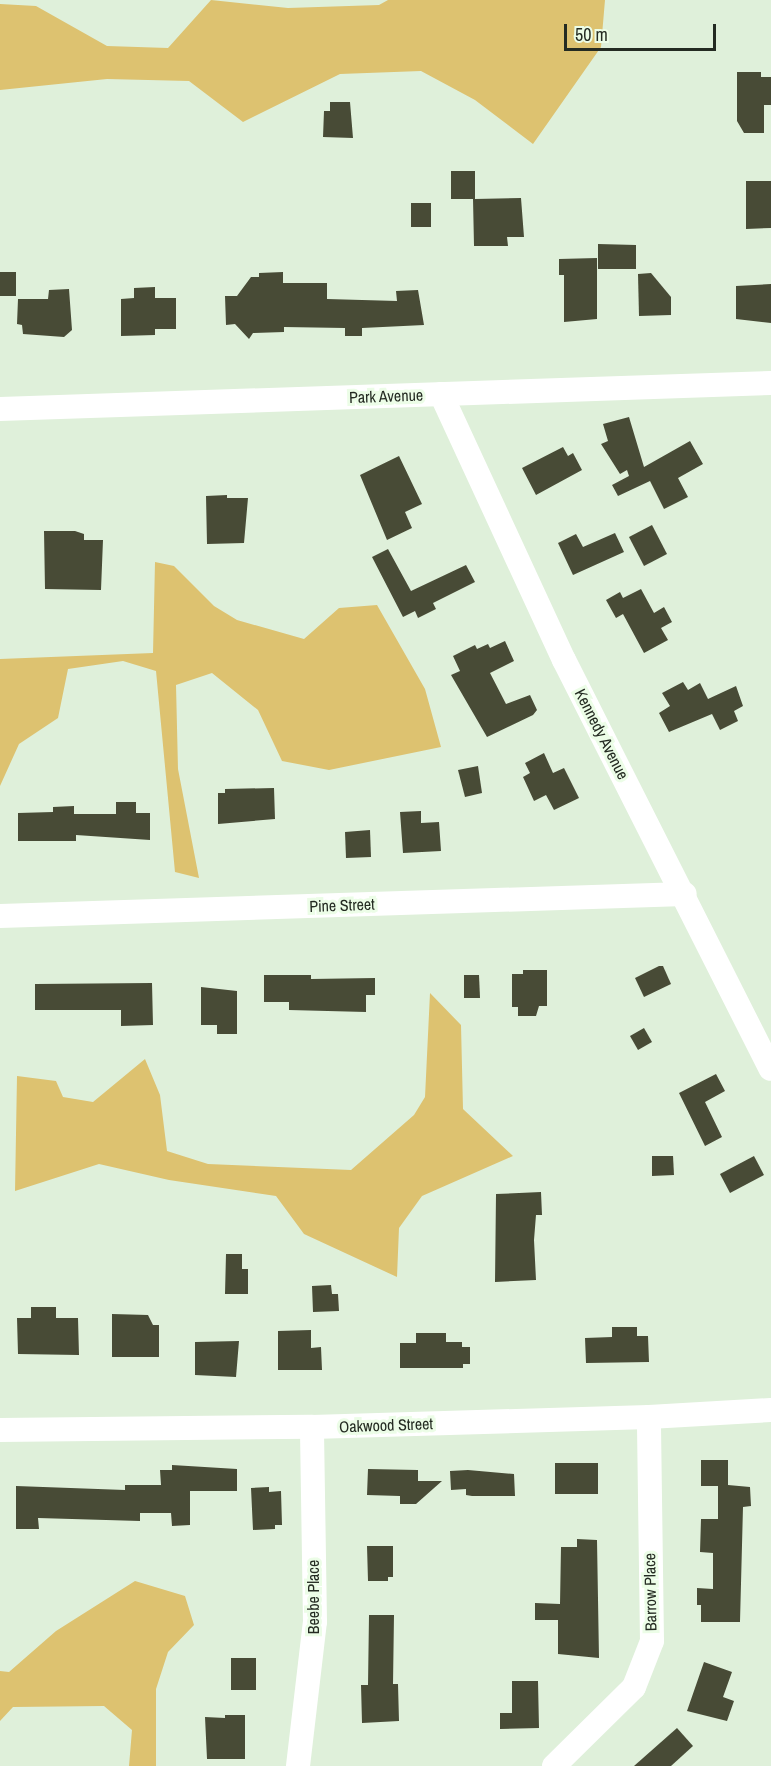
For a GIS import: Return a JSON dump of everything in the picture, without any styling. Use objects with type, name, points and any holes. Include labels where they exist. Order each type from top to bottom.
[{"type":"street","name":"Park Avenue","points":[[0,409],[771,383]]},
{"type":"street","name":"Kennedy Avenue","points":[[441,394],[564,660],[685,894],[771,1069]]},
{"type":"street","name":"Pine Street","points":[[0,916],[685,894]]},
{"type":"street","name":"Oakwood Street","points":[[0,1430],[312,1427],[649,1418],[771,1410]]},
{"type":"street","name":"Barrow Place","points":[[554,1766],[634,1687],[652,1641],[649,1418]]},
{"type":"street","name":"Beebe Place","points":[[298,1766],[315,1622],[312,1427]]},
{"type":"shaded area","points":[[211,0],[288,8],[379,5],[388,0],[605,0],[601,47],[533,144],[475,100],[421,71],[340,74],[243,122],[189,81],[107,79],[0,90],[0,4],[36,6],[107,46],[168,48]]},
{"type":"shaded area","points":[[155,562],[174,566],[214,606],[237,620],[304,639],[339,608],[377,605],[425,689],[441,747],[329,770],[282,761],[258,710],[212,673],[176,685],[178,769],[199,878],[175,872],[156,671],[123,661],[68,669],[58,718],[19,744],[0,786],[0,659],[153,653]]},
{"type":"shaded area","points":[[430,993],[461,1025],[463,1109],[513,1156],[422,1196],[399,1228],[397,1277],[304,1234],[276,1196],[169,1180],[99,1164],[15,1191],[17,1076],[56,1081],[63,1097],[93,1102],[145,1059],[160,1095],[167,1151],[208,1164],[351,1170],[414,1115],[425,1097]]},
{"type":"shaded area","points":[[135,1581],[185,1596],[194,1625],[168,1652],[156,1689],[156,1766],[129,1766],[132,1730],[104,1706],[13,1707],[0,1721],[0,1671],[9,1672],[56,1631]]},
{"type":"building","points":[[737,72],[761,72],[761,77],[771,77],[771,105],[764,105],[764,133],[744,133],[737,121]]},
{"type":"building","points":[[330,102],[350,102],[353,138],[323,137],[324,111],[330,111]]},
{"type":"building","points":[[451,171],[475,171],[475,199],[521,198],[524,237],[507,237],[508,246],[474,246],[473,199],[451,199]]},
{"type":"building","points":[[746,181],[771,181],[771,228],[746,229]]},
{"type":"building","points":[[411,203],[431,203],[431,227],[411,227]]},
{"type":"building","points":[[598,244],[636,245],[636,269],[598,269]]},
{"type":"building","points":[[597,258],[597,319],[564,322],[564,275],[559,275],[559,259]]},
{"type":"building","points":[[0,272],[16,272],[16,296],[0,296]]},
{"type":"building","points":[[283,272],[283,283],[327,283],[327,299],[397,301],[396,291],[418,290],[424,325],[362,328],[362,336],[345,336],[345,328],[284,327],[284,332],[253,333],[249,339],[235,324],[226,325],[225,296],[237,296],[251,277],[259,277],[259,273]]},
{"type":"building","points":[[651,273],[671,297],[671,315],[639,316],[638,274]]},
{"type":"building","points":[[771,284],[771,323],[736,319],[736,286]]},
{"type":"building","points":[[155,287],[155,298],[176,298],[176,329],[155,329],[155,335],[121,336],[121,299],[134,298],[134,288]]},
{"type":"building","points":[[69,289],[72,330],[64,337],[23,334],[22,325],[17,324],[18,299],[48,299],[49,290]]},
{"type":"building","points":[[629,417],[644,467],[690,441],[703,464],[678,478],[688,497],[664,509],[650,481],[618,496],[612,485],[629,476],[627,470],[620,474],[601,444],[608,441],[603,424]]},
{"type":"building","points":[[563,447],[568,456],[573,453],[582,470],[536,495],[522,468]]},
{"type":"building","points":[[399,456],[422,504],[405,512],[412,528],[387,540],[360,475]]},
{"type":"building","points":[[227,495],[227,498],[248,498],[244,543],[207,544],[206,496]]},
{"type":"building","points":[[652,525],[667,554],[644,566],[629,537]]},
{"type":"building","points":[[44,531],[75,531],[84,534],[84,540],[103,540],[101,590],[45,589]]},
{"type":"building","points":[[615,533],[624,552],[573,575],[558,543],[576,534],[583,547]]},
{"type":"building","points":[[388,549],[411,591],[466,565],[475,582],[433,603],[436,609],[418,618],[415,611],[403,617],[372,557]]},
{"type":"building","points":[[641,589],[654,613],[664,607],[672,622],[661,628],[668,640],[644,653],[623,614],[616,618],[606,600],[620,592],[623,598]]},
{"type":"building","points":[[505,641],[514,661],[490,673],[506,704],[530,695],[537,710],[533,715],[487,737],[451,675],[460,671],[453,656],[475,645],[477,649],[488,644],[490,648]]},
{"type":"building","points":[[683,682],[688,690],[700,683],[708,699],[736,686],[743,706],[734,711],[738,721],[720,730],[712,714],[669,732],[659,713],[670,706],[662,693]]},
{"type":"building","points":[[544,753],[553,773],[564,768],[579,798],[554,810],[546,795],[534,801],[523,777],[530,773],[525,763]]},
{"type":"building","points":[[478,766],[482,793],[465,797],[458,770]]},
{"type":"building","points":[[274,788],[275,819],[218,824],[218,793],[225,793],[225,789]]},
{"type":"building","points":[[116,802],[136,802],[136,813],[150,813],[150,840],[76,835],[76,841],[18,841],[18,813],[53,812],[53,807],[74,806],[74,814],[116,814]]},
{"type":"building","points":[[421,811],[421,823],[439,822],[441,851],[403,853],[400,812]]},
{"type":"building","points":[[370,830],[371,857],[346,858],[345,832]]},
{"type":"building","points":[[663,966],[671,984],[644,997],[635,978]]},
{"type":"building","points":[[523,970],[547,970],[547,1006],[539,1006],[536,1016],[518,1016],[518,1007],[512,1007],[512,974],[523,974]]},
{"type":"building","points":[[264,975],[311,975],[311,979],[375,978],[375,995],[366,995],[366,1012],[289,1010],[289,1002],[264,1002]]},
{"type":"building","points":[[464,975],[479,975],[480,998],[464,998]]},
{"type":"building","points":[[152,983],[153,1025],[121,1026],[121,1010],[35,1010],[35,984]]},
{"type":"building","points":[[201,987],[237,991],[237,1034],[217,1034],[217,1025],[201,1025]]},
{"type":"building","points":[[644,1028],[652,1042],[638,1050],[630,1036]]},
{"type":"building","points":[[716,1074],[725,1091],[705,1102],[722,1137],[705,1146],[679,1093]]},
{"type":"building","points":[[652,1156],[673,1156],[674,1175],[652,1176]]},
{"type":"building","points":[[754,1156],[764,1175],[730,1193],[720,1174]]},
{"type":"building","points":[[541,1192],[542,1215],[536,1215],[534,1240],[536,1280],[495,1282],[496,1194]]},
{"type":"building","points":[[226,1254],[242,1254],[242,1269],[248,1269],[248,1294],[225,1294]]},
{"type":"building","points":[[331,1285],[332,1294],[338,1294],[339,1311],[313,1312],[312,1286]]},
{"type":"building","points":[[31,1307],[56,1307],[56,1318],[78,1318],[79,1355],[18,1354],[17,1318],[31,1318]]},
{"type":"building","points":[[112,1314],[148,1315],[153,1325],[159,1325],[159,1357],[112,1357]]},
{"type":"building","points":[[612,1327],[637,1327],[637,1336],[648,1336],[649,1362],[586,1363],[585,1338],[612,1337]]},
{"type":"building","points":[[311,1330],[311,1348],[321,1347],[322,1370],[278,1370],[278,1331]]},
{"type":"building","points":[[416,1333],[446,1333],[446,1342],[462,1342],[462,1347],[470,1347],[470,1364],[463,1364],[463,1368],[400,1368],[400,1343],[416,1343]]},
{"type":"building","points":[[239,1341],[236,1377],[195,1375],[195,1342]]},
{"type":"building","points":[[701,1460],[728,1460],[728,1485],[750,1487],[751,1506],[743,1507],[740,1622],[701,1622],[701,1605],[697,1605],[697,1588],[713,1589],[713,1553],[700,1552],[701,1519],[718,1519],[718,1486],[701,1486]]},
{"type":"building","points":[[555,1463],[598,1463],[598,1494],[555,1494]]},
{"type":"building","points":[[172,1465],[237,1469],[237,1491],[190,1491],[190,1525],[172,1526],[171,1513],[140,1513],[140,1521],[38,1518],[39,1529],[16,1529],[16,1486],[125,1490],[125,1485],[161,1485],[160,1470],[172,1470]]},
{"type":"building","points":[[368,1469],[418,1470],[418,1481],[442,1481],[416,1504],[400,1504],[400,1496],[367,1495]]},
{"type":"building","points":[[468,1470],[514,1474],[515,1496],[472,1496],[466,1495],[466,1489],[451,1490],[450,1471]]},
{"type":"building","points":[[269,1487],[269,1492],[281,1491],[282,1525],[275,1525],[275,1529],[253,1530],[251,1488]]},
{"type":"building","points":[[577,1539],[597,1540],[599,1658],[558,1654],[558,1620],[535,1620],[535,1603],[560,1604],[561,1547],[577,1547]]},
{"type":"building","points":[[367,1546],[393,1546],[393,1577],[388,1577],[388,1581],[368,1581]]},
{"type":"building","points":[[369,1615],[394,1615],[393,1684],[398,1684],[399,1721],[362,1723],[361,1685],[368,1685]]},
{"type":"building","points":[[231,1658],[256,1658],[256,1690],[231,1690]]},
{"type":"building","points":[[704,1662],[732,1672],[723,1697],[734,1701],[727,1721],[687,1711]]},
{"type":"building","points":[[512,1681],[538,1681],[539,1728],[500,1729],[500,1713],[512,1713]]},
{"type":"building","points":[[225,1715],[245,1715],[245,1759],[207,1759],[205,1717],[225,1718]]},
{"type":"building","points":[[677,1728],[693,1746],[671,1766],[634,1766]]}]
